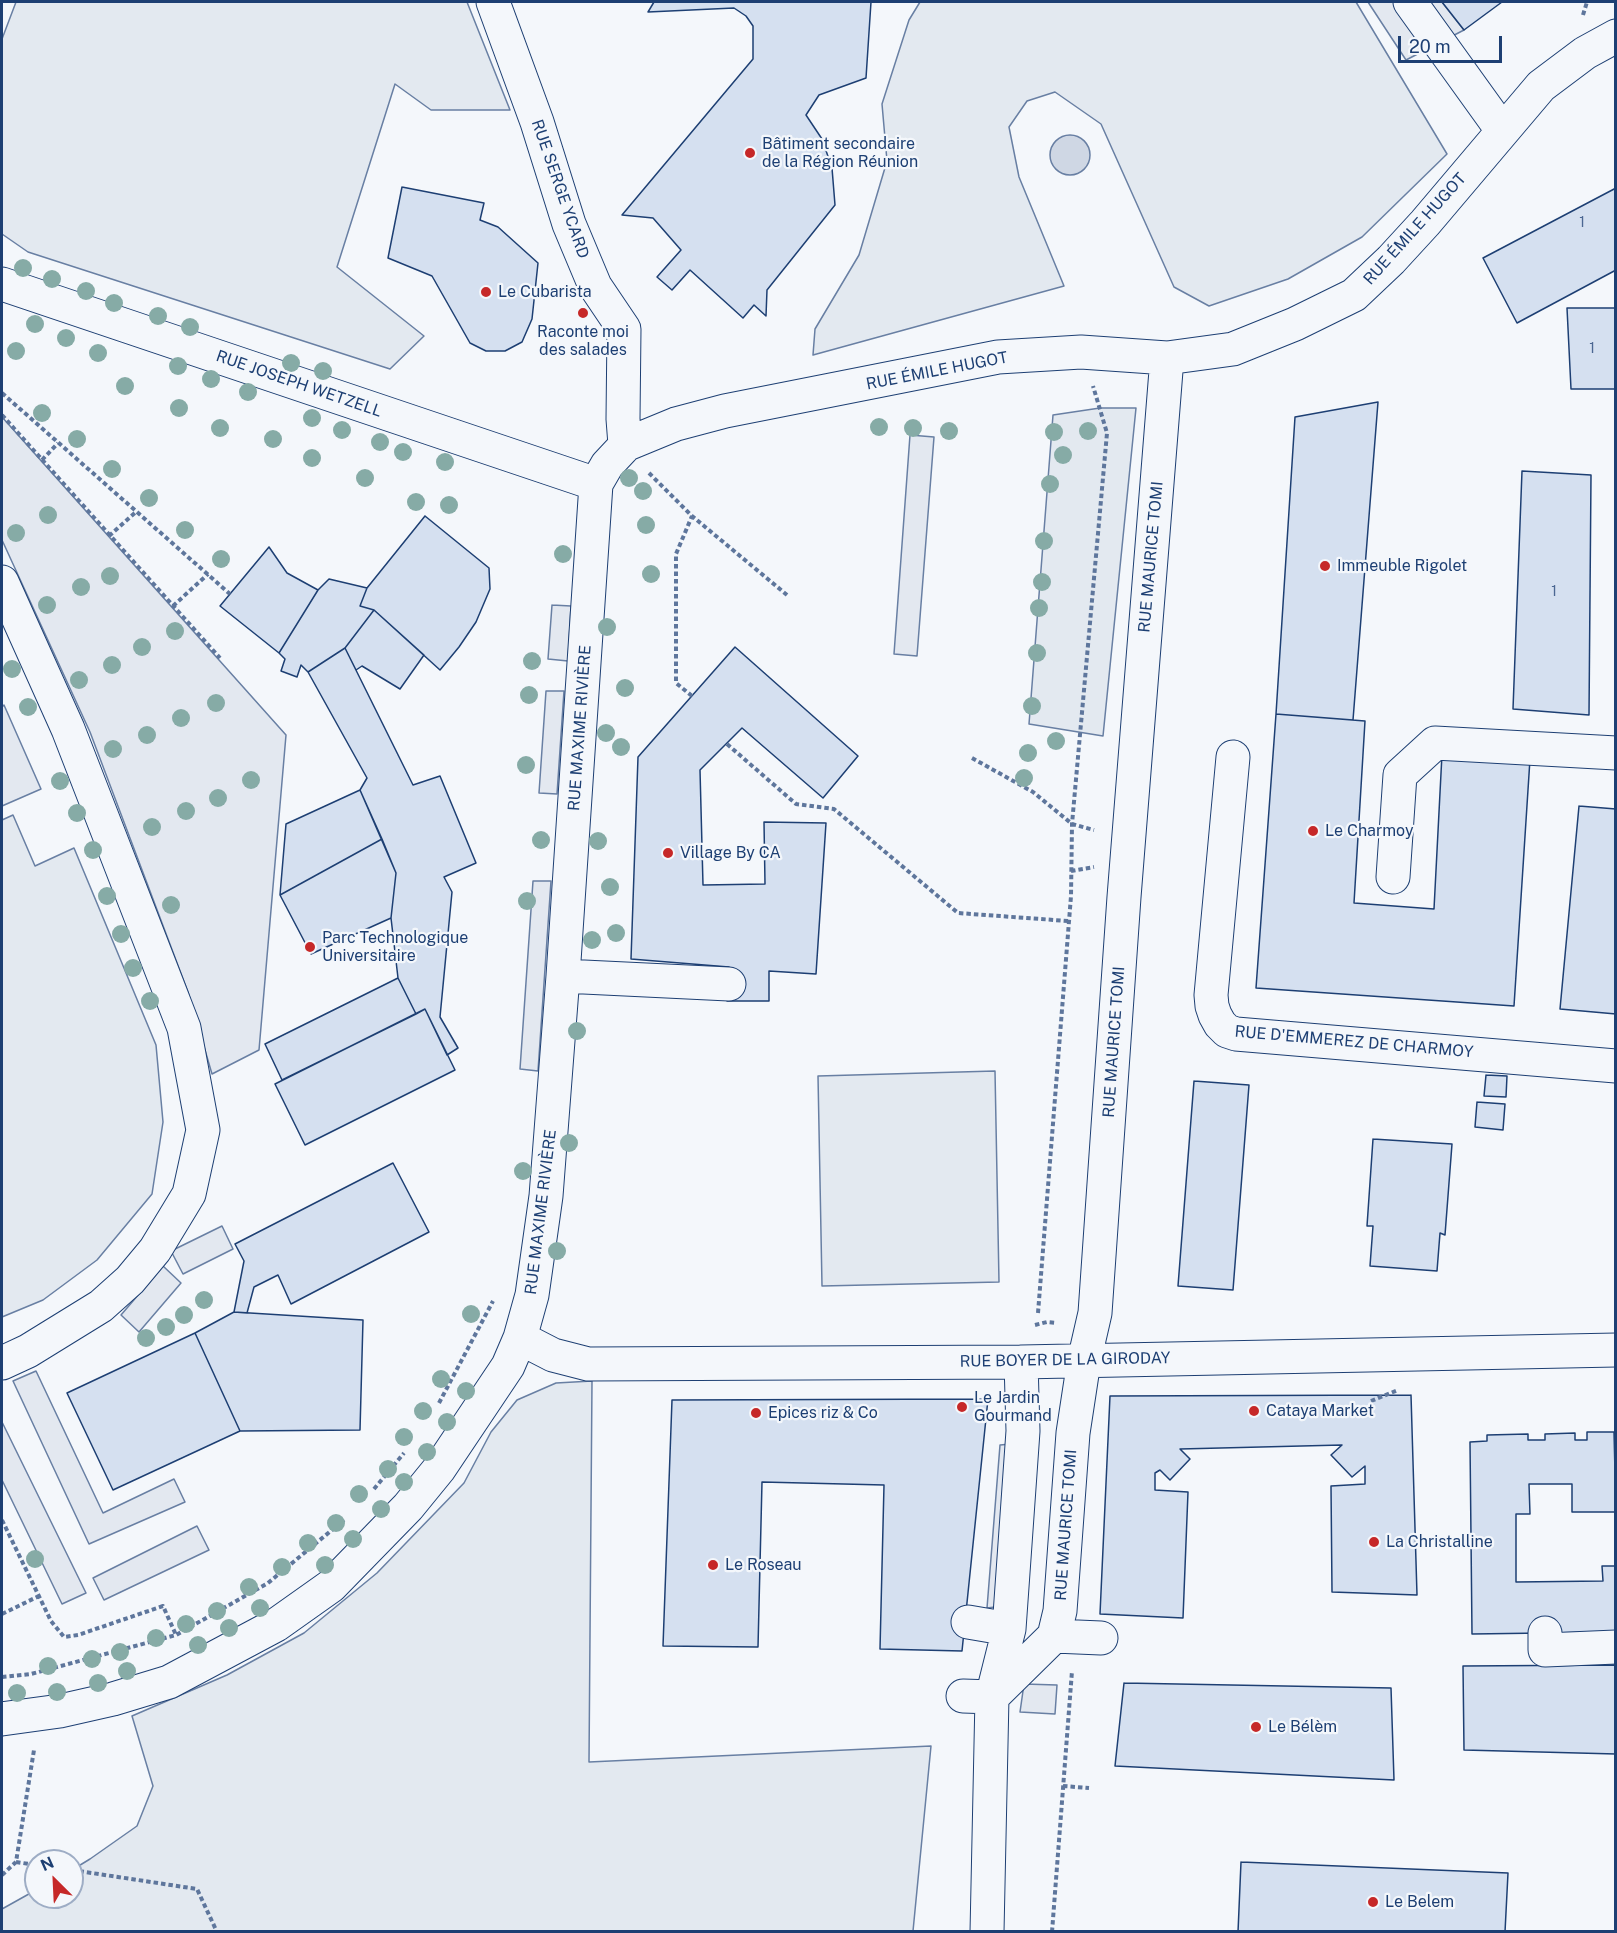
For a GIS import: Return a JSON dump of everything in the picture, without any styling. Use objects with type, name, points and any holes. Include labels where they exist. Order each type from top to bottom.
[{"type":"street","name":"RUE SERGE YCARD","points":[[493,2],[537,122],[569,224],[595,286],[624,329],[622,419],[624,447]]},
{"type":"street","points":[[1410,2],[1502,130]]},
{"type":"street","name":"RUE ÉMILE HUGOT","points":[[596,484],[607,465],[624,447],[676,424],[724,411],[998,357],[1081,352],[1167,358],[1233,349],[1295,324],[1354,294],[1391,260],[1425,223],[1541,86],[1585,54],[1616,36]]},
{"type":"street","name":"RUE JOSEPH WETZELL","points":[[2,284],[596,484]]},
{"type":"street","name":"RUE MAURICE TOMI","points":[[1054,1636],[1060,1611],[1073,1433],[1084,1361],[1095,1313],[1124,897],[1167,358]]},
{"type":"street","name":"RUE MAXIME RIVIÈRE","points":[[2,1719],[40,1714],[113,1699],[169,1682],[276,1625],[331,1586],[401,1515],[439,1469],[507,1366],[520,1338],[532,1295],[546,1196],[596,484]]},
{"type":"street","points":[[2,582],[69,729],[184,1028],[203,1130],[189,1194],[155,1250],[130,1280],[101,1306],[28,1351],[2,1363]]},
{"type":"street","points":[[1393,877],[1400,775],[1435,743],[1616,753]]},
{"type":"street","name":"RUE D'EMMEREZ DE CHARMOY","points":[[1233,757],[1211,995],[1215,1015],[1227,1031],[1236,1034],[1616,1066]]},
{"type":"street","points":[[563,976],[729,984]]},
{"type":"street","name":"RUE BOYER DE LA GIRODAY","points":[[520,1338],[553,1355],[588,1364],[1022,1362],[1616,1350]]},
{"type":"street","points":[[987,1932],[977,1697],[1009,1629],[1023,1431],[1022,1362]]},
{"type":"street","points":[[968,1622],[1009,1629]]},
{"type":"street","points":[[1545,1633],[1545,1650],[1616,1647]]},
{"type":"street","points":[[977,1697],[1054,1636],[1101,1638]]},
{"type":"path","points":[[2,393],[230,594]]},
{"type":"path","points":[[1038,1313],[1068,921],[1072,824],[1107,433],[1100,408]]},
{"type":"path","points":[[2,415],[220,658]]},
{"type":"path","points":[[42,460],[58,442]]},
{"type":"path","points":[[624,447],[692,516],[787,595]]},
{"type":"path","points":[[110,536],[137,512]]},
{"type":"path","points":[[692,516],[676,554],[676,683],[692,696]]},
{"type":"path","points":[[173,606],[208,574]]},
{"type":"path","points":[[727,744],[796,804],[834,809],[958,913],[1068,921]]},
{"type":"path","points":[[972,758],[1033,792],[1072,824],[1095,830]]},
{"type":"path","points":[[1071,871],[1103,865]]},
{"type":"path","points":[[438,1405],[494,1300]]},
{"type":"path","points":[[1371,1401],[1399,1390]]},
{"type":"path","points":[[371,1492],[406,1451]]},
{"type":"path","points":[[2,1677],[30,1674],[176,1635],[268,1583],[348,1516]]},
{"type":"path","points":[[2,1520],[51,1621],[64,1637],[78,1635],[163,1606]]},
{"type":"path","points":[[2,1614],[39,1596]]},
{"type":"path","points":[[2,1875],[16,1862],[40,1714]]},
{"type":"path","points":[[1052,1932],[1069,1716]]},
{"type":"path","points":[[1063,1786],[1089,1788]]},
{"type":"path","points":[[16,1862],[24,1863]]},
{"type":"path","points":[[84,1872],[197,1889],[217,1932]]},
{"type":"shaded area","points":[[16,2],[467,2],[510,110],[431,110],[395,84],[337,267],[424,336],[390,369],[28,252],[2,234],[2,39]]},
{"type":"shaded area","points":[[920,2],[1356,2],[1447,154],[1362,237],[1288,279],[1209,306],[1174,287],[1101,124],[1055,92],[1027,101],[1009,127],[1019,177],[1064,286],[813,355],[815,329],[859,255],[887,161],[882,104],[909,20]]},
{"type":"shaded area","points":[[1368,2],[1442,2],[1464,30],[1406,60]]},
{"type":"shaded area","points":[[1070,135],[1084,141],[1090,155],[1084,169],[1070,175],[1056,169],[1050,155],[1056,141]]},
{"type":"shaded area","points":[[1100,408],[1136,408],[1103,736],[1029,724],[1053,415]]},
{"type":"shaded area","points":[[2,417],[286,735],[259,1050],[212,1074],[188,992],[90,732],[2,540]]},
{"type":"shaded area","points":[[910,435],[934,437],[917,656],[894,654]]},
{"type":"shaded area","points":[[552,605],[571,606],[568,661],[548,659]]},
{"type":"shaded area","points":[[546,691],[564,691],[557,794],[539,793]]},
{"type":"shaded area","points":[[4,705],[41,789],[2,806],[2,707]]},
{"type":"shaded area","points":[[13,815],[35,866],[74,848],[156,1045],[163,1122],[152,1194],[97,1260],[43,1300],[2,1317],[2,820]]},
{"type":"shaded area","points":[[533,881],[551,881],[538,1071],[520,1069]]},
{"type":"shaded area","points":[[995,1071],[999,1282],[822,1286],[818,1076]]},
{"type":"shaded area","points":[[222,1226],[233,1249],[183,1274],[171,1251]]},
{"type":"shaded area","points":[[163,1266],[181,1283],[139,1332],[121,1315]]},
{"type":"shaded area","points":[[36,1371],[103,1513],[174,1479],[185,1502],[89,1544],[13,1381]]},
{"type":"shaded area","points":[[592,1381],[589,1762],[931,1746],[913,1931],[2,1931],[2,1909],[24,1897],[24,1909],[84,1909],[84,1863],[137,1826],[153,1786],[132,1716],[227,1675],[304,1633],[377,1573],[464,1483],[491,1432],[517,1400],[556,1383]]},
{"type":"shaded area","points":[[2,1422],[86,1593],[62,1604],[2,1480]]},
{"type":"shaded area","points":[[1011,1444],[1003,1606],[987,1608],[1000,1445]]},
{"type":"shaded area","points":[[197,1526],[209,1550],[104,1600],[93,1578]]},
{"type":"shaded area","points":[[1024,1684],[1057,1685],[1055,1714],[1020,1712]]},
{"type":"building","name":"Bâtiment secondaire de la Région Réunion","points":[[654,2],[871,2],[866,78],[819,95],[806,115],[822,139],[832,168],[835,205],[767,290],[766,316],[754,305],[743,318],[690,270],[672,290],[657,277],[681,250],[653,218],[622,215],[753,59],[753,26],[746,16],[734,8],[648,12]]},
{"type":"building","points":[[1442,2],[1502,2],[1464,30]]},
{"type":"building","points":[[402,187],[484,203],[480,220],[498,227],[538,263],[532,319],[522,342],[505,351],[486,351],[470,343],[432,276],[388,258]]},
{"type":"building","points":[[1616,188],[1616,270],[1517,323],[1483,258]]},
{"type":"building","points":[[1567,308],[1616,308],[1616,389],[1571,389]]},
{"type":"building","name":"Immeuble Rigolet","points":[[1378,402],[1353,720],[1276,714],[1295,417]]},
{"type":"building","points":[[1522,471],[1591,475],[1589,715],[1513,709]]},
{"type":"building","points":[[425,516],[489,568],[490,589],[476,622],[440,670],[374,610],[360,606],[367,588]]},
{"type":"building","points":[[269,547],[287,573],[318,590],[279,653],[220,606]]},
{"type":"building","points":[[329,579],[367,588],[360,606],[374,610],[345,648],[308,672],[301,665],[297,677],[281,671],[285,659],[279,653],[318,590]]},
{"type":"building","points":[[374,610],[424,655],[400,689],[362,666],[356,670],[345,648]]},
{"type":"building","name":"Village By CA","points":[[735,647],[858,756],[823,798],[742,728],[700,770],[703,885],[765,884],[764,822],[826,823],[816,974],[769,971],[769,1001],[727,1001],[729,967],[631,959],[638,757]]},
{"type":"building","points":[[345,648],[413,785],[440,776],[476,863],[444,877],[452,892],[440,1017],[458,1048],[447,1055],[425,1009],[416,1014],[398,978],[391,918],[396,873],[360,790],[367,778],[308,672]]},
{"type":"building","name":"Le Charmoy","points":[[1276,714],[1365,721],[1354,903],[1434,909],[1442,754],[1530,759],[1514,1006],[1256,988]]},
{"type":"building","points":[[360,790],[382,839],[280,895],[286,824]]},
{"type":"building","points":[[1579,806],[1616,809],[1616,1014],[1560,1009]]},
{"type":"building","points":[[382,839],[396,873],[391,918],[311,954],[280,895]]},
{"type":"building","points":[[398,978],[416,1014],[282,1080],[265,1044]]},
{"type":"building","points":[[425,1009],[455,1070],[305,1145],[275,1084]]},
{"type":"building","points":[[1486,1075],[1507,1076],[1506,1097],[1484,1096]]},
{"type":"building","points":[[1194,1081],[1249,1085],[1233,1290],[1178,1286]]},
{"type":"building","points":[[1477,1102],[1505,1104],[1503,1130],[1475,1127]]},
{"type":"building","points":[[1373,1139],[1452,1144],[1445,1235],[1440,1233],[1437,1271],[1370,1266],[1373,1226],[1367,1226]]},
{"type":"building","points":[[393,1163],[429,1232],[291,1304],[278,1275],[254,1287],[247,1313],[234,1312],[244,1261],[235,1244]]},
{"type":"building","points":[[234,1312],[363,1320],[360,1430],[240,1431],[195,1333]]},
{"type":"building","points":[[195,1333],[240,1431],[113,1490],[67,1393]]},
{"type":"building","name":"La Christalline","points":[[1411,1395],[1417,1595],[1332,1592],[1331,1486],[1365,1484],[1365,1466],[1352,1477],[1331,1455],[1342,1445],[1180,1449],[1190,1459],[1170,1480],[1160,1470],[1155,1473],[1155,1490],[1188,1492],[1183,1618],[1100,1614],[1110,1396]]},
{"type":"building","name":"Le Roseau","points":[[988,1399],[962,1651],[880,1649],[884,1485],[762,1482],[758,1647],[663,1646],[672,1400]]},
{"type":"building","points":[[1587,1432],[1614,1432],[1616,1512],[1572,1512],[1572,1484],[1529,1484],[1530,1514],[1516,1514],[1516,1582],[1603,1581],[1602,1566],[1616,1566],[1616,1632],[1472,1634],[1470,1442],[1487,1441],[1487,1435],[1528,1434],[1528,1440],[1545,1440],[1545,1434],[1575,1433],[1575,1440],[1587,1440]]},
{"type":"building","points":[[1616,1665],[1616,1754],[1464,1750],[1463,1666]]},
{"type":"building","name":"Le Bélèm","points":[[1124,1683],[1391,1688],[1394,1780],[1115,1766]]},
{"type":"building","name":"Le Belem","points":[[1241,1862],[1508,1873],[1505,1932],[1238,1932]]},
{"type":"place","name":"Bâtiment secondaire de la Région Réunion","points":[[750,153]]},
{"type":"place","name":"Le Cubarista","points":[[486,292]]},
{"type":"place","name":"Raconte moi des salades","points":[[583,313]]},
{"type":"place","name":"Immeuble Rigolet","points":[[1325,566]]},
{"type":"place","name":"Le Charmoy","points":[[1313,831]]},
{"type":"place","name":"Village By CA","points":[[668,853]]},
{"type":"place","name":"Parc Technologique Universitaire","points":[[310,947]]},
{"type":"place","name":"Le Jardin Gourmand","points":[[962,1407]]},
{"type":"place","name":"Cataya Market","points":[[1254,1411]]},
{"type":"place","name":"Epices riz & Co","points":[[756,1413]]},
{"type":"place","name":"La Christalline","points":[[1374,1542]]},
{"type":"place","name":"Le Roseau","points":[[713,1565]]},
{"type":"place","name":"Le Bélèm","points":[[1256,1727]]},
{"type":"place","name":"Le Belem","points":[[1373,1902]]}]
